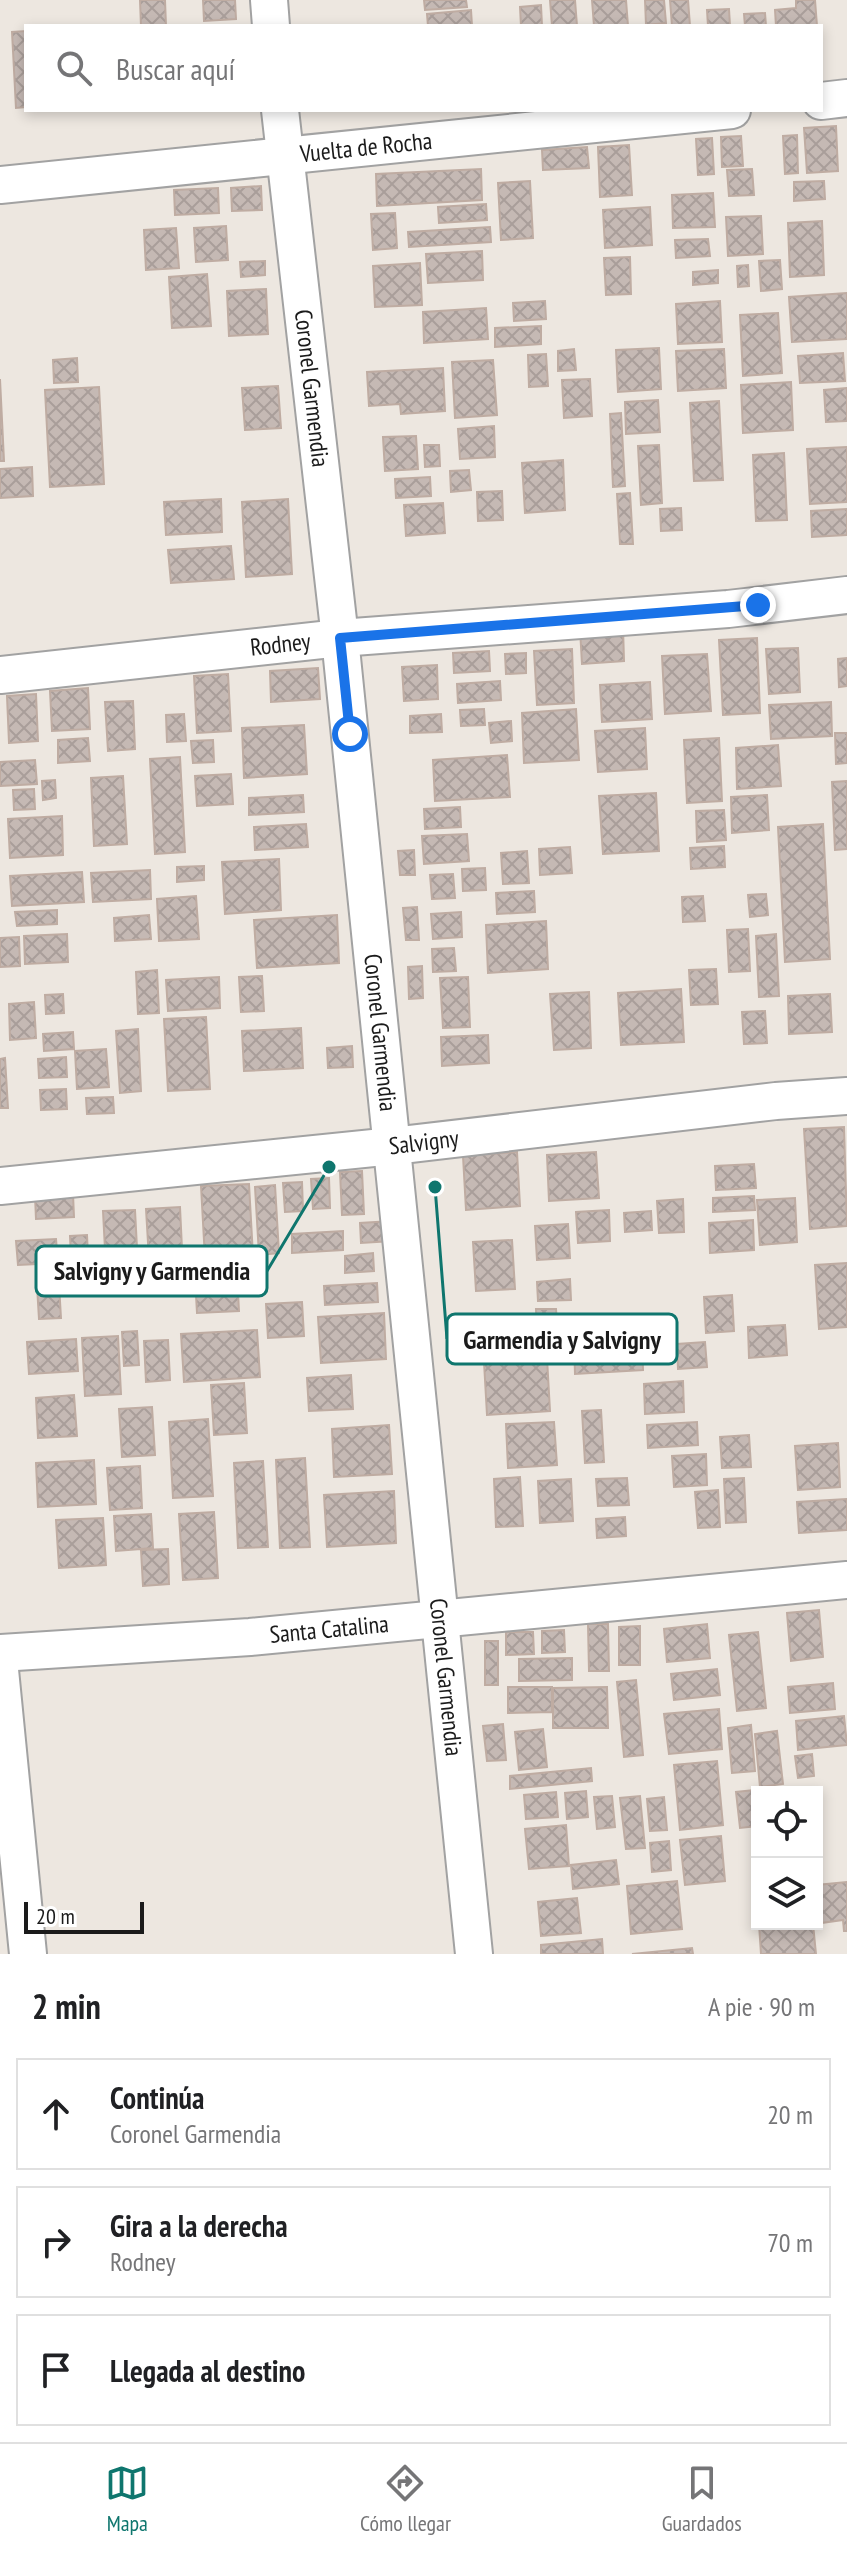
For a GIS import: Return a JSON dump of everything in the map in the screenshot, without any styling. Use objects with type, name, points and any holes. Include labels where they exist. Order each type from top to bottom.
[{"type":"street","points":[[269,0],[271,24]]},
{"type":"street","points":[[823,101],[847,98]]},
{"type":"street","name":"Coronel Garmendia","points":[[280,112],[340,638],[474,1954]]},
{"type":"street","name":"Vuelta de Rocha","points":[[0,185],[712,112]]},
{"type":"street","name":"Rodney","points":[[0,675],[340,638],[728,609],[847,595]]},
{"type":"street","name":"Salvigny","points":[[0,1186],[393,1146],[776,1101],[847,1096]]},
{"type":"street","name":"Santa Catalina","points":[[0,1653],[438,1621],[847,1580]]},
{"type":"street","points":[[0,1670],[28,1954]]},
{"type":"building","points":[[140,0],[165,0],[166,24],[141,24]]},
{"type":"building","points":[[203,0],[235,0],[236,19],[204,21]]},
{"type":"building","points":[[424,0],[466,0],[467,7],[425,10]]},
{"type":"building","points":[[550,0],[575,0],[577,24],[552,24]]},
{"type":"building","points":[[592,0],[626,0],[628,24],[594,24]]},
{"type":"building","points":[[645,0],[664,0],[666,23],[646,24]]},
{"type":"building","points":[[670,0],[688,0],[690,24],[672,24]]},
{"type":"building","points":[[796,0],[815,0],[817,24],[776,24],[775,10],[796,8]]},
{"type":"building","points":[[541,5],[542,24],[521,24],[520,7]]},
{"type":"building","points":[[729,9],[730,24],[708,24],[707,10]]},
{"type":"building","points":[[471,10],[472,24],[428,24],[427,14]]},
{"type":"building","points":[[765,13],[766,24],[745,24],[744,14]]},
{"type":"building","points":[[24,31],[24,107],[16,108],[12,32]]},
{"type":"building","points":[[836,126],[838,171],[807,173],[804,128]]},
{"type":"building","points":[[797,135],[798,173],[785,174],[783,136]]},
{"type":"building","points":[[741,136],[743,166],[722,167],[721,137]]},
{"type":"building","points":[[712,138],[714,174],[698,175],[696,139]]},
{"type":"building","points":[[629,145],[632,195],[600,197],[598,147]]},
{"type":"building","points":[[587,147],[589,168],[543,170],[542,150]]},
{"type":"building","points":[[481,169],[482,200],[377,206],[376,174]]},
{"type":"building","points":[[752,169],[754,195],[729,196],[727,170]]},
{"type":"building","points":[[530,181],[533,238],[501,240],[498,183]]},
{"type":"building","points":[[824,181],[825,199],[794,201],[794,182]]},
{"type":"building","points":[[261,186],[262,210],[232,211],[231,188]]},
{"type":"building","points":[[218,188],[219,213],[175,215],[174,190]]},
{"type":"building","points":[[713,193],[715,227],[673,228],[672,195]]},
{"type":"building","points":[[486,204],[487,220],[439,223],[438,207]]},
{"type":"building","points":[[650,207],[652,245],[605,248],[603,210]]},
{"type":"building","points":[[395,213],[397,248],[373,250],[371,214]]},
{"type":"building","points":[[761,216],[763,254],[728,256],[726,217]]},
{"type":"building","points":[[822,221],[824,275],[790,277],[788,223]]},
{"type":"building","points":[[226,226],[228,260],[196,262],[194,228]]},
{"type":"building","points":[[490,227],[491,242],[409,247],[408,232]]},
{"type":"building","points":[[176,228],[179,268],[146,270],[144,230]]},
{"type":"building","points":[[708,239],[710,256],[676,258],[675,240]]},
{"type":"building","points":[[482,251],[483,280],[428,283],[426,254]]},
{"type":"building","points":[[630,257],[631,294],[606,295],[604,258]]},
{"type":"building","points":[[780,260],[782,289],[761,291],[759,261]]},
{"type":"building","points":[[265,261],[265,275],[241,277],[240,262]]},
{"type":"building","points":[[420,263],[422,305],[375,307],[373,266]]},
{"type":"building","points":[[748,265],[749,286],[738,287],[737,266]]},
{"type":"building","points":[[718,270],[718,283],[693,285],[693,272]]},
{"type":"building","points":[[207,274],[211,326],[172,328],[169,277]]},
{"type":"building","points":[[266,289],[268,334],[229,336],[227,291]]},
{"type":"building","points":[[847,293],[847,339],[792,342],[789,297]]},
{"type":"building","points":[[545,301],[546,319],[514,321],[513,303]]},
{"type":"building","points":[[720,301],[722,342],[678,344],[676,304]]},
{"type":"building","points":[[486,308],[488,339],[424,343],[423,312]]},
{"type":"building","points":[[778,313],[782,373],[743,376],[740,315]]},
{"type":"building","points":[[541,326],[541,344],[495,347],[495,328]]},
{"type":"building","points":[[659,348],[661,389],[618,392],[616,350]]},
{"type":"building","points":[[574,349],[576,370],[558,371],[558,351]]},
{"type":"building","points":[[724,349],[726,388],[678,391],[676,351]]},
{"type":"building","points":[[843,353],[845,381],[800,383],[798,356]]},
{"type":"building","points":[[546,354],[548,386],[529,387],[528,355]]},
{"type":"building","points":[[77,358],[78,382],[54,383],[53,360]]},
{"type":"building","points":[[493,360],[497,415],[455,418],[452,362]]},
{"type":"building","points":[[443,368],[445,411],[401,414],[400,404],[369,406],[367,372]]},
{"type":"building","points":[[0,379],[4,461],[0,461]]},
{"type":"building","points":[[590,379],[592,416],[564,418],[562,380]]},
{"type":"building","points":[[791,382],[793,430],[743,433],[741,385]]},
{"type":"building","points":[[278,386],[281,428],[245,430],[242,388]]},
{"type":"building","points":[[99,387],[104,484],[50,487],[45,390]]},
{"type":"building","points":[[847,388],[847,421],[826,422],[824,390]]},
{"type":"building","points":[[658,400],[660,432],[626,434],[625,402]]},
{"type":"building","points":[[719,401],[723,480],[694,481],[690,403]]},
{"type":"building","points":[[621,413],[625,486],[613,487],[610,414]]},
{"type":"building","points":[[494,426],[495,457],[460,459],[458,429]]},
{"type":"building","points":[[416,436],[418,469],[385,471],[383,437]]},
{"type":"building","points":[[424,445],[439,445],[440,466],[425,467]]},
{"type":"building","points":[[659,445],[662,503],[641,505],[638,446]]},
{"type":"building","points":[[847,447],[847,502],[810,504],[807,449]]},
{"type":"building","points":[[784,453],[787,520],[756,521],[753,455]]},
{"type":"building","points":[[563,460],[565,510],[525,513],[522,463]]},
{"type":"building","points":[[32,467],[33,496],[0,498],[0,469]]},
{"type":"building","points":[[469,470],[471,490],[451,492],[450,471]]},
{"type":"building","points":[[430,477],[431,496],[396,498],[395,479]]},
{"type":"building","points":[[502,491],[503,520],[478,521],[477,492]]},
{"type":"building","points":[[630,493],[633,544],[620,544],[617,494]]},
{"type":"building","points":[[221,499],[222,532],[166,535],[164,502]]},
{"type":"building","points":[[288,499],[292,574],[246,577],[242,502]]},
{"type":"building","points":[[443,503],[445,533],[406,536],[404,505]]},
{"type":"building","points":[[681,508],[682,530],[661,531],[660,509]]},
{"type":"building","points":[[847,509],[847,535],[812,537],[811,511]]},
{"type":"building","points":[[231,546],[234,579],[171,583],[168,550]]},
{"type":"building","points":[[623,627],[624,661],[582,664],[580,629]]},
{"type":"building","points":[[757,638],[760,713],[723,715],[719,640]]},
{"type":"building","points":[[798,648],[800,692],[769,694],[766,649]]},
{"type":"building","points":[[572,649],[574,703],[537,705],[534,651]]},
{"type":"building","points":[[489,651],[490,671],[454,673],[453,653]]},
{"type":"building","points":[[526,653],[526,673],[506,674],[505,654]]},
{"type":"building","points":[[707,654],[711,711],[665,714],[662,656]]},
{"type":"building","points":[[847,658],[847,686],[839,687],[838,659]]},
{"type":"building","points":[[437,665],[438,699],[404,701],[402,667]]},
{"type":"building","points":[[318,668],[320,699],[271,702],[270,671]]},
{"type":"building","points":[[228,674],[231,731],[197,733],[194,676]]},
{"type":"building","points":[[500,681],[501,700],[458,703],[457,684]]},
{"type":"building","points":[[650,682],[652,719],[602,722],[600,685]]},
{"type":"building","points":[[88,688],[90,729],[52,731],[50,691]]},
{"type":"building","points":[[36,694],[38,741],[9,743],[7,696]]},
{"type":"building","points":[[133,701],[135,749],[108,751],[105,702]]},
{"type":"building","points":[[831,702],[832,736],[771,739],[769,705]]},
{"type":"building","points":[[484,709],[485,725],[461,726],[460,710]]},
{"type":"building","points":[[576,709],[579,760],[524,763],[522,713]]},
{"type":"building","points":[[184,714],[186,741],[167,742],[166,715]]},
{"type":"building","points":[[441,714],[442,732],[410,733],[410,716]]},
{"type":"building","points":[[511,721],[512,741],[491,743],[489,723]]},
{"type":"building","points":[[304,725],[307,774],[244,778],[242,728]]},
{"type":"building","points":[[645,728],[647,769],[598,772],[595,731]]},
{"type":"building","points":[[835,733],[847,733],[847,763],[836,764]]},
{"type":"building","points":[[88,738],[90,761],[58,763],[58,740]]},
{"type":"building","points":[[719,738],[722,801],[687,803],[684,740]]},
{"type":"building","points":[[213,740],[214,762],[193,763],[191,741]]},
{"type":"building","points":[[778,745],[781,786],[737,789],[736,748]]},
{"type":"building","points":[[507,755],[510,797],[435,801],[433,760]]},
{"type":"building","points":[[180,757],[185,852],[155,854],[150,759]]},
{"type":"building","points":[[35,760],[37,784],[0,786],[0,762]]},
{"type":"building","points":[[231,774],[233,804],[197,806],[195,776]]},
{"type":"building","points":[[123,776],[127,844],[94,846],[91,778]]},
{"type":"building","points":[[55,780],[56,798],[43,800],[42,781]]},
{"type":"building","points":[[847,781],[847,849],[835,850],[832,782]]},
{"type":"building","points":[[34,789],[35,809],[14,810],[13,790]]},
{"type":"building","points":[[656,793],[659,851],[603,854],[599,796]]},
{"type":"building","points":[[303,795],[304,812],[249,815],[249,798]]},
{"type":"building","points":[[767,795],[769,830],[732,833],[731,797]]},
{"type":"building","points":[[460,807],[461,827],[425,829],[424,809]]},
{"type":"building","points":[[724,810],[726,840],[697,842],[696,811]]},
{"type":"building","points":[[62,816],[63,855],[10,858],[8,819]]},
{"type":"building","points":[[306,824],[308,847],[255,850],[254,827]]},
{"type":"building","points":[[823,824],[830,959],[785,962],[778,827]]},
{"type":"building","points":[[467,834],[469,861],[424,864],[422,836]]},
{"type":"building","points":[[724,846],[725,867],[691,869],[690,848]]},
{"type":"building","points":[[570,847],[572,873],[540,875],[539,849]]},
{"type":"building","points":[[414,850],[415,875],[400,875],[398,851]]},
{"type":"building","points":[[527,851],[529,883],[503,884],[501,853]]},
{"type":"building","points":[[279,859],[281,910],[225,914],[222,862]]},
{"type":"building","points":[[204,866],[204,880],[177,882],[177,867]]},
{"type":"building","points":[[485,868],[486,890],[463,891],[462,869]]},
{"type":"building","points":[[150,870],[151,899],[93,902],[91,873]]},
{"type":"building","points":[[82,872],[84,902],[12,906],[10,876]]},
{"type":"building","points":[[453,874],[455,898],[432,899],[430,875]]},
{"type":"building","points":[[534,891],[535,912],[497,914],[496,893]]},
{"type":"building","points":[[766,894],[768,915],[750,917],[748,895]]},
{"type":"building","points":[[196,896],[199,939],[159,941],[157,899]]},
{"type":"building","points":[[703,896],[705,921],[683,922],[682,897]]},
{"type":"building","points":[[417,907],[419,940],[406,940],[403,908]]},
{"type":"building","points":[[57,910],[57,924],[17,926],[15,912]]},
{"type":"building","points":[[461,912],[462,937],[433,939],[431,914]]},
{"type":"building","points":[[149,915],[151,939],[115,941],[114,918]]},
{"type":"building","points":[[337,915],[339,963],[257,968],[254,920]]},
{"type":"building","points":[[546,921],[548,969],[488,973],[486,925]]},
{"type":"building","points":[[748,929],[750,971],[729,972],[727,930]]},
{"type":"building","points":[[67,934],[68,962],[25,964],[24,936]]},
{"type":"building","points":[[776,934],[779,996],[759,997],[756,936]]},
{"type":"building","points":[[19,937],[20,966],[0,967],[0,938]]},
{"type":"building","points":[[454,948],[456,971],[433,972],[432,949]]},
{"type":"building","points":[[422,966],[423,998],[409,999],[408,967]]},
{"type":"building","points":[[716,969],[718,1004],[691,1005],[689,970]]},
{"type":"building","points":[[157,970],[159,1013],[138,1014],[136,972]]},
{"type":"building","points":[[262,976],[264,1011],[241,1012],[239,977]]},
{"type":"building","points":[[219,977],[220,1008],[168,1011],[166,980]]},
{"type":"building","points":[[468,977],[470,1027],[443,1028],[440,978]]},
{"type":"building","points":[[681,989],[684,1042],[621,1045],[618,993]]},
{"type":"building","points":[[589,992],[591,1048],[554,1050],[550,994]]},
{"type":"building","points":[[63,994],[64,1013],[46,1014],[45,995]]},
{"type":"building","points":[[830,994],[832,1032],[789,1034],[788,996]]},
{"type":"building","points":[[34,1002],[36,1038],[10,1040],[9,1004]]},
{"type":"building","points":[[765,1011],[767,1043],[744,1044],[742,1012]]},
{"type":"building","points":[[206,1017],[210,1089],[168,1091],[164,1019]]},
{"type":"building","points":[[301,1028],[303,1068],[244,1071],[242,1031]]},
{"type":"building","points":[[138,1029],[141,1091],[120,1093],[116,1031]]},
{"type":"building","points":[[73,1032],[74,1049],[44,1051],[43,1034]]},
{"type":"building","points":[[488,1035],[489,1063],[442,1066],[441,1037]]},
{"type":"building","points":[[352,1046],[353,1067],[328,1068],[327,1048]]},
{"type":"building","points":[[106,1049],[109,1087],[77,1089],[75,1051]]},
{"type":"building","points":[[66,1057],[67,1077],[39,1078],[38,1059]]},
{"type":"building","points":[[5,1058],[8,1108],[0,1108],[0,1059]]},
{"type":"building","points":[[66,1089],[67,1109],[41,1110],[40,1090]]},
{"type":"building","points":[[113,1097],[114,1113],[87,1114],[86,1098]]},
{"type":"building","points":[[844,1127],[847,1226],[810,1229],[804,1129]]},
{"type":"building","points":[[517,1152],[520,1206],[466,1210],[463,1156]]},
{"type":"building","points":[[596,1152],[599,1198],[549,1201],[547,1155]]},
{"type":"building","points":[[754,1164],[756,1188],[716,1190],[715,1166]]},
{"type":"building","points":[[362,1171],[364,1214],[342,1215],[340,1172]]},
{"type":"building","points":[[329,1178],[330,1208],[313,1209],[311,1179]]},
{"type":"building","points":[[302,1182],[303,1211],[285,1212],[283,1183]]},
{"type":"building","points":[[249,1184],[253,1256],[205,1259],[201,1186]]},
{"type":"building","points":[[275,1185],[279,1253],[259,1255],[255,1187]]},
{"type":"building","points":[[73,1194],[74,1217],[36,1219],[35,1196]]},
{"type":"building","points":[[754,1196],[755,1210],[713,1212],[713,1198]]},
{"type":"building","points":[[795,1198],[797,1242],[760,1245],[757,1200]]},
{"type":"building","points":[[683,1199],[684,1232],[659,1233],[657,1201]]},
{"type":"building","points":[[180,1207],[184,1291],[151,1293],[146,1209]]},
{"type":"building","points":[[135,1210],[138,1267],[106,1269],[103,1211]]},
{"type":"building","points":[[609,1210],[610,1241],[578,1243],[576,1212]]},
{"type":"building","points":[[651,1211],[652,1230],[625,1232],[624,1213]]},
{"type":"building","points":[[753,1220],[754,1250],[710,1253],[709,1223]]},
{"type":"building","points":[[391,1221],[392,1241],[361,1243],[360,1223]]},
{"type":"building","points":[[568,1224],[570,1258],[537,1260],[535,1226]]},
{"type":"building","points":[[343,1231],[343,1250],[292,1253],[292,1234]]},
{"type":"building","points":[[87,1235],[89,1277],[72,1278],[70,1236]]},
{"type":"building","points":[[56,1239],[58,1263],[18,1265],[16,1241]]},
{"type":"building","points":[[512,1240],[515,1289],[476,1291],[473,1242]]},
{"type":"building","points":[[373,1253],[374,1271],[345,1273],[345,1256]]},
{"type":"building","points":[[847,1263],[847,1327],[819,1329],[815,1265]]},
{"type":"building","points":[[237,1274],[239,1311],[197,1313],[195,1277]]},
{"type":"building","points":[[570,1279],[571,1300],[538,1301],[537,1282]]},
{"type":"building","points":[[377,1283],[378,1302],[325,1305],[324,1286]]},
{"type":"building","points":[[59,1284],[61,1318],[39,1319],[37,1286]]},
{"type":"building","points":[[732,1295],[734,1331],[706,1333],[704,1297]]},
{"type":"building","points":[[302,1302],[304,1336],[268,1338],[266,1304]]},
{"type":"building","points":[[536,1309],[556,1309],[558,1339],[537,1341]]},
{"type":"building","points":[[384,1313],[386,1359],[321,1363],[318,1317]]},
{"type":"building","points":[[785,1325],[787,1355],[749,1358],[748,1327]]},
{"type":"building","points":[[257,1330],[260,1377],[184,1382],[181,1334]]},
{"type":"building","points":[[137,1331],[139,1365],[124,1366],[122,1332]]},
{"type":"building","points":[[118,1336],[121,1394],[85,1396],[82,1338]]},
{"type":"building","points":[[76,1339],[78,1371],[29,1374],[27,1342]]},
{"type":"building","points":[[642,1339],[643,1370],[575,1374],[574,1343]]},
{"type":"building","points":[[168,1340],[170,1380],[146,1382],[144,1341]]},
{"type":"building","points":[[705,1342],[707,1367],[678,1369],[677,1344]]},
{"type":"building","points":[[547,1358],[550,1411],[487,1415],[484,1362]]},
{"type":"building","points":[[351,1375],[353,1409],[309,1411],[307,1378]]},
{"type":"building","points":[[683,1381],[684,1412],[645,1414],[644,1384]]},
{"type":"building","points":[[244,1383],[247,1433],[214,1435],[211,1385]]},
{"type":"building","points":[[74,1395],[77,1436],[38,1438],[36,1398]]},
{"type":"building","points":[[152,1407],[155,1455],[122,1457],[119,1409]]},
{"type":"building","points":[[601,1410],[604,1462],[585,1463],[582,1411]]},
{"type":"building","points":[[208,1419],[213,1496],[173,1498],[169,1422]]},
{"type":"building","points":[[554,1422],[557,1465],[508,1468],[506,1424]]},
{"type":"building","points":[[697,1422],[698,1445],[648,1448],[647,1425]]},
{"type":"building","points":[[389,1425],[392,1474],[334,1477],[332,1429]]},
{"type":"building","points":[[749,1435],[751,1467],[722,1468],[720,1437]]},
{"type":"building","points":[[838,1443],[840,1487],[798,1490],[795,1446]]},
{"type":"building","points":[[706,1454],[707,1485],[674,1487],[672,1456]]},
{"type":"building","points":[[305,1458],[310,1547],[280,1548],[276,1460]]},
{"type":"building","points":[[94,1460],[96,1504],[38,1507],[36,1463]]},
{"type":"building","points":[[263,1461],[268,1547],[238,1548],[234,1463]]},
{"type":"building","points":[[140,1466],[142,1508],[110,1510],[107,1468]]},
{"type":"building","points":[[520,1477],[523,1526],[496,1527],[494,1479]]},
{"type":"building","points":[[627,1478],[629,1505],[598,1506],[596,1479]]},
{"type":"building","points":[[744,1478],[746,1522],[726,1523],[724,1479]]},
{"type":"building","points":[[571,1479],[573,1521],[540,1523],[538,1481]]},
{"type":"building","points":[[718,1490],[720,1527],[698,1528],[695,1492]]},
{"type":"building","points":[[394,1491],[396,1543],[327,1547],[324,1495]]},
{"type":"building","points":[[847,1499],[847,1530],[799,1533],[797,1502]]},
{"type":"building","points":[[214,1512],[218,1578],[183,1580],[179,1514]]},
{"type":"building","points":[[151,1514],[153,1548],[116,1551],[114,1516]]},
{"type":"building","points":[[625,1517],[626,1536],[597,1538],[596,1519]]},
{"type":"building","points":[[103,1518],[106,1565],[59,1568],[56,1520]]},
{"type":"building","points":[[168,1549],[169,1584],[143,1586],[141,1550]]},
{"type":"building","points":[[819,1610],[823,1657],[791,1661],[787,1613]]},
{"type":"building","points":[[588,1624],[608,1624],[609,1671],[589,1671]]},
{"type":"building","points":[[707,1624],[710,1658],[667,1662],[664,1629]]},
{"type":"building","points":[[640,1626],[640,1665],[619,1665],[619,1627]]},
{"type":"building","points":[[564,1630],[565,1652],[542,1653],[542,1631]]},
{"type":"building","points":[[506,1632],[533,1632],[534,1654],[506,1655]]},
{"type":"building","points":[[758,1632],[766,1708],[737,1711],[729,1635]]},
{"type":"building","points":[[485,1641],[498,1641],[498,1685],[485,1685]]},
{"type":"building","points":[[572,1658],[572,1680],[519,1681],[519,1659]]},
{"type":"building","points":[[717,1669],[720,1695],[674,1700],[671,1674]]},
{"type":"building","points":[[636,1680],[643,1755],[624,1757],[617,1682]]},
{"type":"building","points":[[833,1683],[835,1709],[790,1713],[788,1687]]},
{"type":"building","points":[[508,1687],[552,1687],[552,1712],[508,1713]]},
{"type":"building","points":[[607,1687],[608,1728],[553,1728],[553,1688]]},
{"type":"building","points":[[719,1709],[722,1749],[669,1754],[664,1714]]},
{"type":"building","points":[[844,1716],[847,1745],[798,1750],[796,1721]]},
{"type":"building","points":[[503,1724],[506,1760],[487,1761],[483,1726]]},
{"type":"building","points":[[751,1725],[755,1771],[732,1773],[728,1728]]},
{"type":"building","points":[[543,1729],[547,1767],[519,1770],[515,1732]]},
{"type":"building","points":[[777,1731],[783,1784],[760,1786],[755,1734]]},
{"type":"building","points":[[812,1754],[814,1776],[798,1778],[795,1756]]},
{"type":"building","points":[[717,1761],[723,1825],[680,1830],[674,1765]]},
{"type":"building","points":[[591,1768],[592,1781],[510,1789],[510,1776]]},
{"type":"building","points":[[751,1790],[751,1827],[740,1828],[736,1792]]},
{"type":"building","points":[[586,1791],[588,1817],[567,1819],[565,1793]]},
{"type":"building","points":[[556,1792],[558,1817],[526,1819],[524,1795]]},
{"type":"building","points":[[612,1796],[615,1827],[597,1829],[594,1797]]},
{"type":"building","points":[[640,1796],[645,1848],[626,1849],[620,1798]]},
{"type":"building","points":[[664,1797],[667,1830],[650,1831],[647,1799]]},
{"type":"building","points":[[566,1825],[569,1866],[529,1869],[525,1829]]},
{"type":"building","points":[[721,1836],[725,1881],[685,1885],[680,1840]]},
{"type":"building","points":[[669,1841],[671,1870],[652,1872],[650,1843]]},
{"type":"building","points":[[616,1860],[619,1884],[573,1889],[571,1865]]},
{"type":"building","points":[[677,1881],[682,1929],[631,1934],[627,1886]]},
{"type":"building","points":[[847,1882],[847,1931],[844,1931],[843,1920],[823,1923],[823,1884]]},
{"type":"building","points":[[577,1898],[581,1933],[541,1936],[538,1902]]},
{"type":"building","points":[[759,1930],[814,1930],[816,1954],[761,1954]]},
{"type":"building","points":[[602,1939],[603,1954],[541,1954],[541,1945]]},
{"type":"building","points":[[692,1948],[693,1954],[632,1954]]},
{"type":"place","name":"Salvigny y Garmendia","points":[[329,1167]]},
{"type":"place","name":"Garmendia y Salvigny","points":[[435,1187]]},
{"type":"route","points":[[350,734],[340,638],[758,605]]}]
